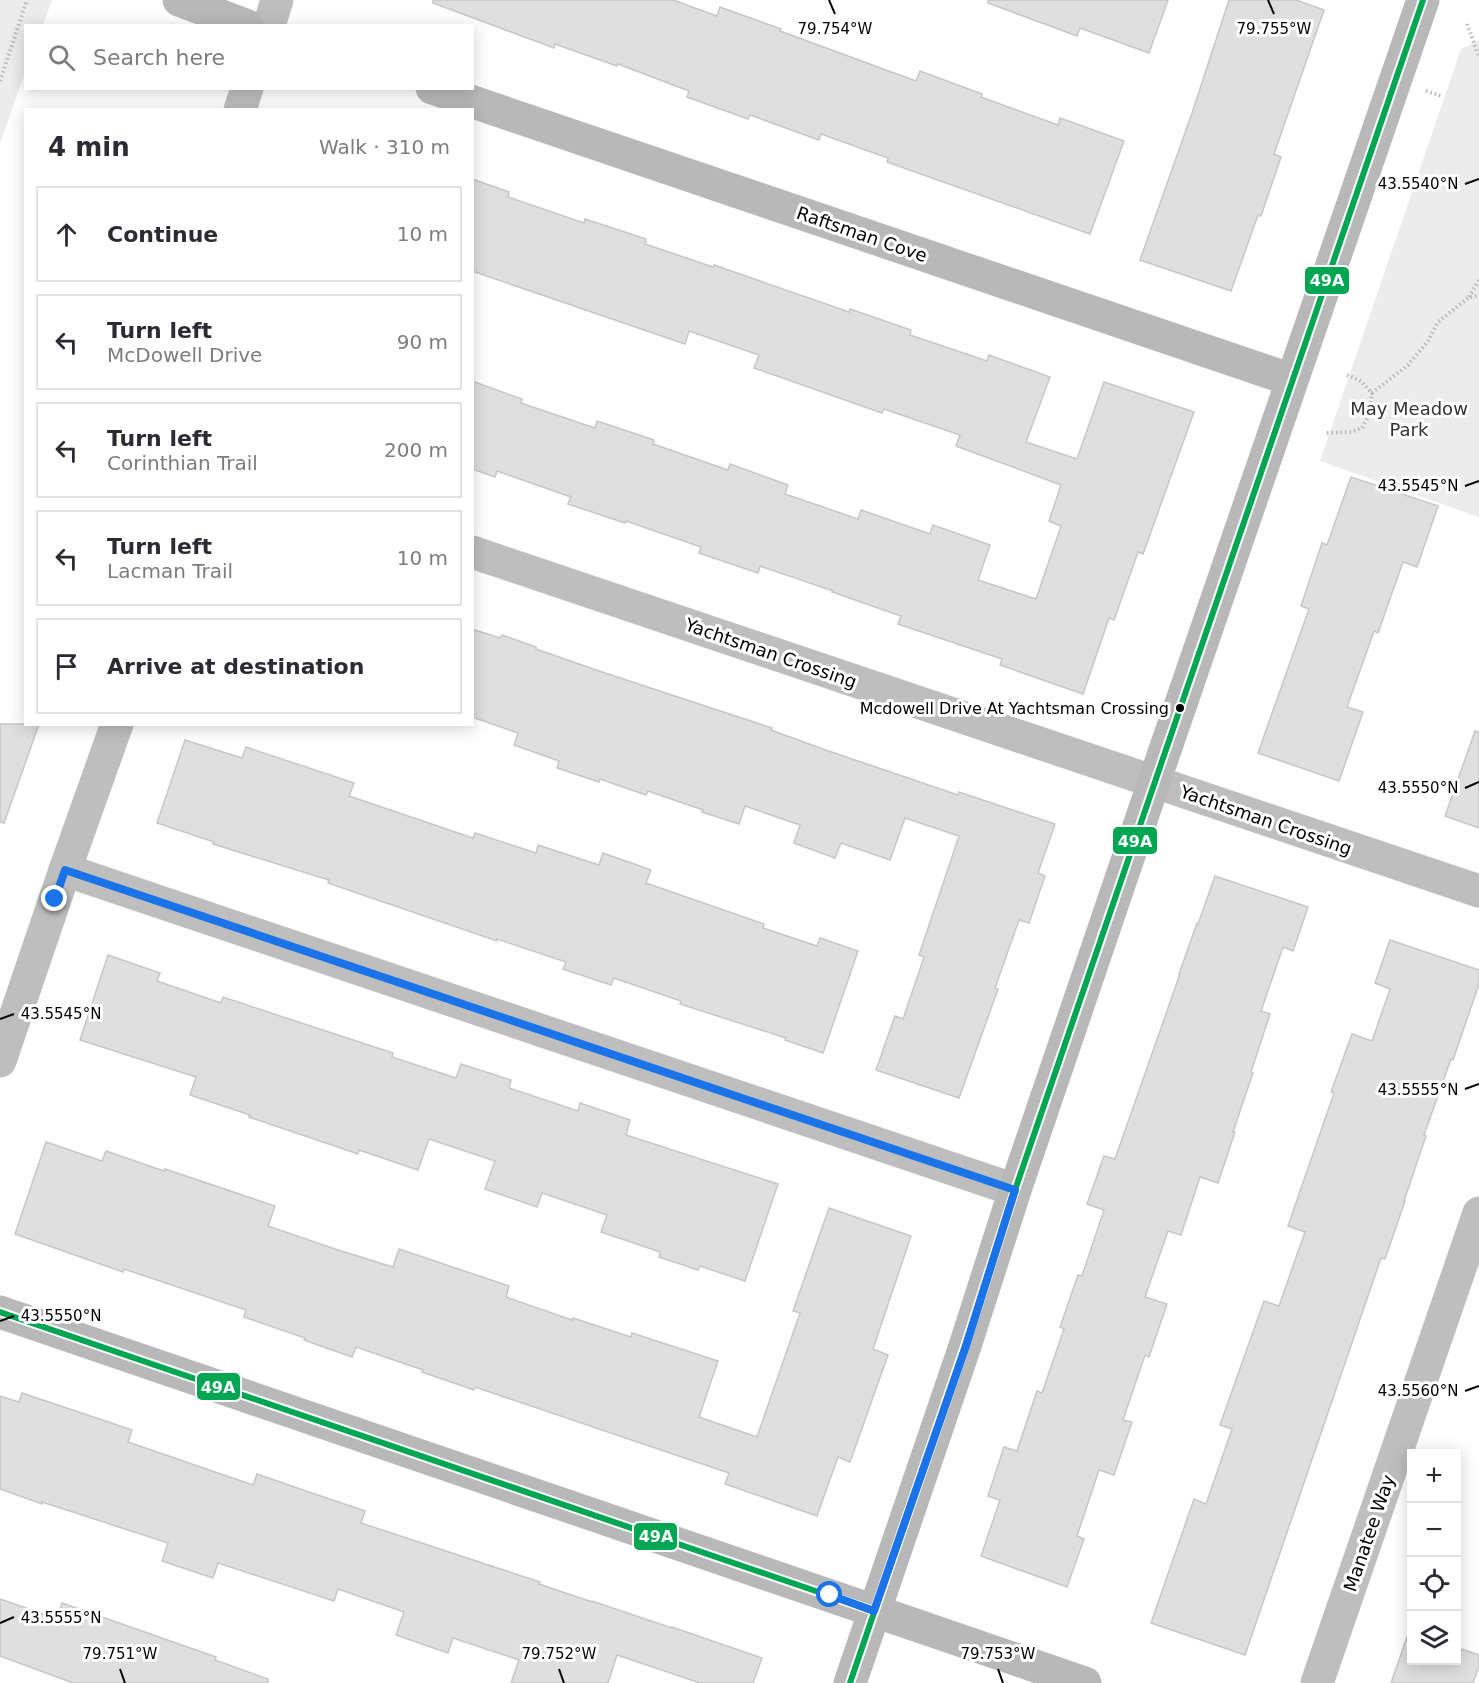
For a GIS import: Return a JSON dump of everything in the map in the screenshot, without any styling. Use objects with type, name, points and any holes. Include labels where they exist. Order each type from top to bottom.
[{"type":"street","points":[[179,0],[243,24]]},
{"type":"street","points":[[270,24],[277,0]]},
{"type":"street","points":[[850,1683],[966,1346],[1015,1190],[1154,782],[1424,0]]},
{"type":"street","points":[[241,108],[246,90]]},
{"type":"street","name":"Raftsman Cove","points":[[438,90],[1292,380]]},
{"type":"street","name":"Yachtsman Crossing","points":[[474,553],[1479,891]]},
{"type":"street","points":[[0,1061],[116,726]]},
{"type":"street","points":[[65,870],[1015,1190]]},
{"type":"street","name":"Manatee Way","points":[[1317,1683],[1479,1213]]},
{"type":"street","points":[[0,1312],[1085,1683]]},
{"type":"path","points":[[0,81],[27,0]]},
{"type":"path","points":[[1467,24],[1479,57]]},
{"type":"path","points":[[1327,433],[1351,432],[1362,428],[1370,413],[1372,393],[1408,365],[1428,340],[1438,322],[1468,298],[1479,280]]},
{"type":"path","points":[[1468,298],[1479,295]]},
{"type":"path","points":[[1347,375],[1361,381],[1372,393]]},
{"type":"green space","points":[[0,0],[52,0],[43,24],[24,24],[24,76],[0,143]]},
{"type":"green space","name":"May Meadow Park","points":[[1479,40],[1479,517],[1320,461],[1461,49]]},
{"type":"building","points":[[433,0],[673,0],[717,16],[720,7],[916,81],[920,71],[982,94],[981,97],[1058,125],[1060,118],[1124,141],[1090,234],[887,162],[888,158],[821,134],[819,140],[750,115],[748,119],[687,97],[689,91],[618,64],[617,66],[555,44],[554,48],[433,3]]},
{"type":"building","points":[[988,0],[1168,0],[1149,53],[1080,28],[1077,36],[988,3]]},
{"type":"building","points":[[1229,0],[1296,0],[1324,10],[1274,154],[1281,157],[1261,216],[1258,215],[1231,291],[1140,260]]},
{"type":"building","points":[[474,180],[509,192],[508,197],[584,223],[585,219],[646,239],[645,244],[713,267],[714,265],[849,312],[850,309],[911,330],[910,335],[987,361],[989,355],[1050,377],[1026,442],[1077,459],[1104,382],[1194,412],[1143,554],[1138,552],[1114,620],[1109,618],[1083,694],[1000,665],[1002,659],[898,624],[901,616],[760,566],[758,573],[699,553],[701,547],[568,504],[571,497],[497,471],[495,477],[474,470],[474,382],[522,399],[521,403],[595,428],[597,421],[654,440],[653,444],[728,470],[730,464],[788,485],[785,494],[858,519],[861,510],[930,534],[933,525],[990,545],[978,580],[1036,599],[1061,526],[1049,521],[1061,485],[956,446],[960,435],[884,409],[882,413],[754,368],[759,355],[689,331],[685,344],[474,272]]},
{"type":"building","points":[[1351,477],[1438,506],[1417,567],[1403,562],[1378,633],[1374,631],[1347,707],[1363,712],[1339,781],[1258,753],[1309,609],[1301,606],[1322,543],[1327,545]]},
{"type":"building","points":[[474,630],[500,638],[502,635],[599,671],[772,728],[771,730],[820,748],[958,795],[959,792],[1055,824],[1038,873],[1045,876],[1029,923],[1019,920],[995,988],[998,989],[959,1098],[876,1070],[895,1016],[903,1019],[924,957],[919,955],[959,836],[905,818],[890,860],[841,843],[835,858],[794,843],[800,825],[745,806],[739,824],[648,791],[646,795],[600,779],[599,782],[557,768],[559,761],[514,745],[518,733],[474,718]]},
{"type":"building","points":[[0,724],[38,726],[4,823],[0,822]]},
{"type":"building","points":[[1475,731],[1479,732],[1479,828],[1445,816]]},
{"type":"building","points":[[185,740],[242,758],[246,747],[354,783],[349,796],[473,838],[475,833],[536,853],[538,845],[599,865],[603,853],[651,870],[646,883],[764,924],[763,928],[817,946],[820,938],[858,951],[823,1053],[785,1040],[786,1038],[680,1004],[681,1001],[614,978],[611,985],[563,969],[566,962],[497,939],[497,941],[328,883],[329,880],[213,844],[214,842],[157,823]]},
{"type":"building","points":[[1215,876],[1308,907],[1293,951],[1283,947],[1261,1011],[1270,1014],[1218,1183],[1200,1177],[1181,1235],[1168,1231],[1145,1297],[1167,1304],[1149,1357],[1145,1355],[1123,1420],[1132,1422],[1114,1475],[1099,1470],[1077,1536],[1084,1539],[1067,1587],[981,1556],[1000,1500],[988,1496],[1004,1447],[1017,1451],[1037,1391],[1042,1393],[1064,1329],[1060,1327],[1078,1275],[1082,1276],[1104,1210],[1087,1204],[1104,1156],[1115,1159]]},
{"type":"building","points":[[1390,940],[1479,970],[1479,984],[1424,1135],[1426,1136],[1385,1259],[1381,1258],[1245,1655],[1151,1623],[1194,1499],[1206,1504],[1232,1429],[1220,1425],[1264,1301],[1279,1306],[1305,1232],[1288,1226],[1352,1034],[1372,1041],[1390,989],[1375,983]]},
{"type":"building","points":[[108,955],[160,973],[157,981],[221,1003],[223,997],[393,1053],[392,1057],[456,1078],[461,1064],[511,1080],[509,1088],[578,1111],[580,1103],[630,1120],[626,1135],[778,1184],[745,1281],[700,1266],[698,1270],[659,1257],[660,1252],[601,1232],[607,1215],[542,1193],[537,1207],[485,1189],[495,1161],[429,1139],[418,1170],[359,1150],[358,1154],[190,1095],[196,1077],[80,1040]]},
{"type":"building","points":[[46,1142],[102,1161],[106,1151],[275,1206],[268,1226],[335,1249],[393,1267],[399,1249],[509,1286],[506,1297],[572,1320],[573,1318],[631,1337],[632,1333],[718,1361],[699,1417],[757,1437],[800,1313],[793,1311],[829,1208],[911,1236],[873,1349],[888,1355],[850,1462],[838,1457],[817,1516],[725,1484],[729,1473],[475,1387],[474,1390],[356,1347],[352,1357],[244,1317],[246,1310],[124,1269],[123,1272],[15,1234]]},
{"type":"building","points":[[22,1393],[132,1430],[128,1442],[253,1485],[257,1474],[365,1511],[361,1523],[762,1658],[753,1683],[700,1683],[617,1655],[608,1683],[511,1683],[519,1660],[453,1638],[448,1653],[396,1635],[404,1612],[338,1589],[334,1601],[218,1563],[213,1578],[162,1561],[168,1543],[0,1489],[0,1396],[19,1402]]},
{"type":"building","points":[[0,1599],[57,1619],[62,1603],[216,1657],[215,1660],[268,1679],[268,1683],[73,1683],[0,1656]]},
{"type":"building","points":[[1407,1637],[1407,1665],[1461,1665],[1461,1649],[1479,1655],[1479,1666],[1473,1683],[1391,1683]]},
{"type":"transit line","name":"49A","points":[[850,1683],[965,1346],[1015,1190],[1423,0]]},
{"type":"transit line","name":"49A","points":[[0,1312],[874,1611]]},
{"type":"place","name":"Mcdowell Drive At Yachtsman Crossing","points":[[1180,708]]},
{"type":"route","points":[[55,899],[65,870],[1015,1190],[966,1346],[874,1611],[830,1595]]}]
